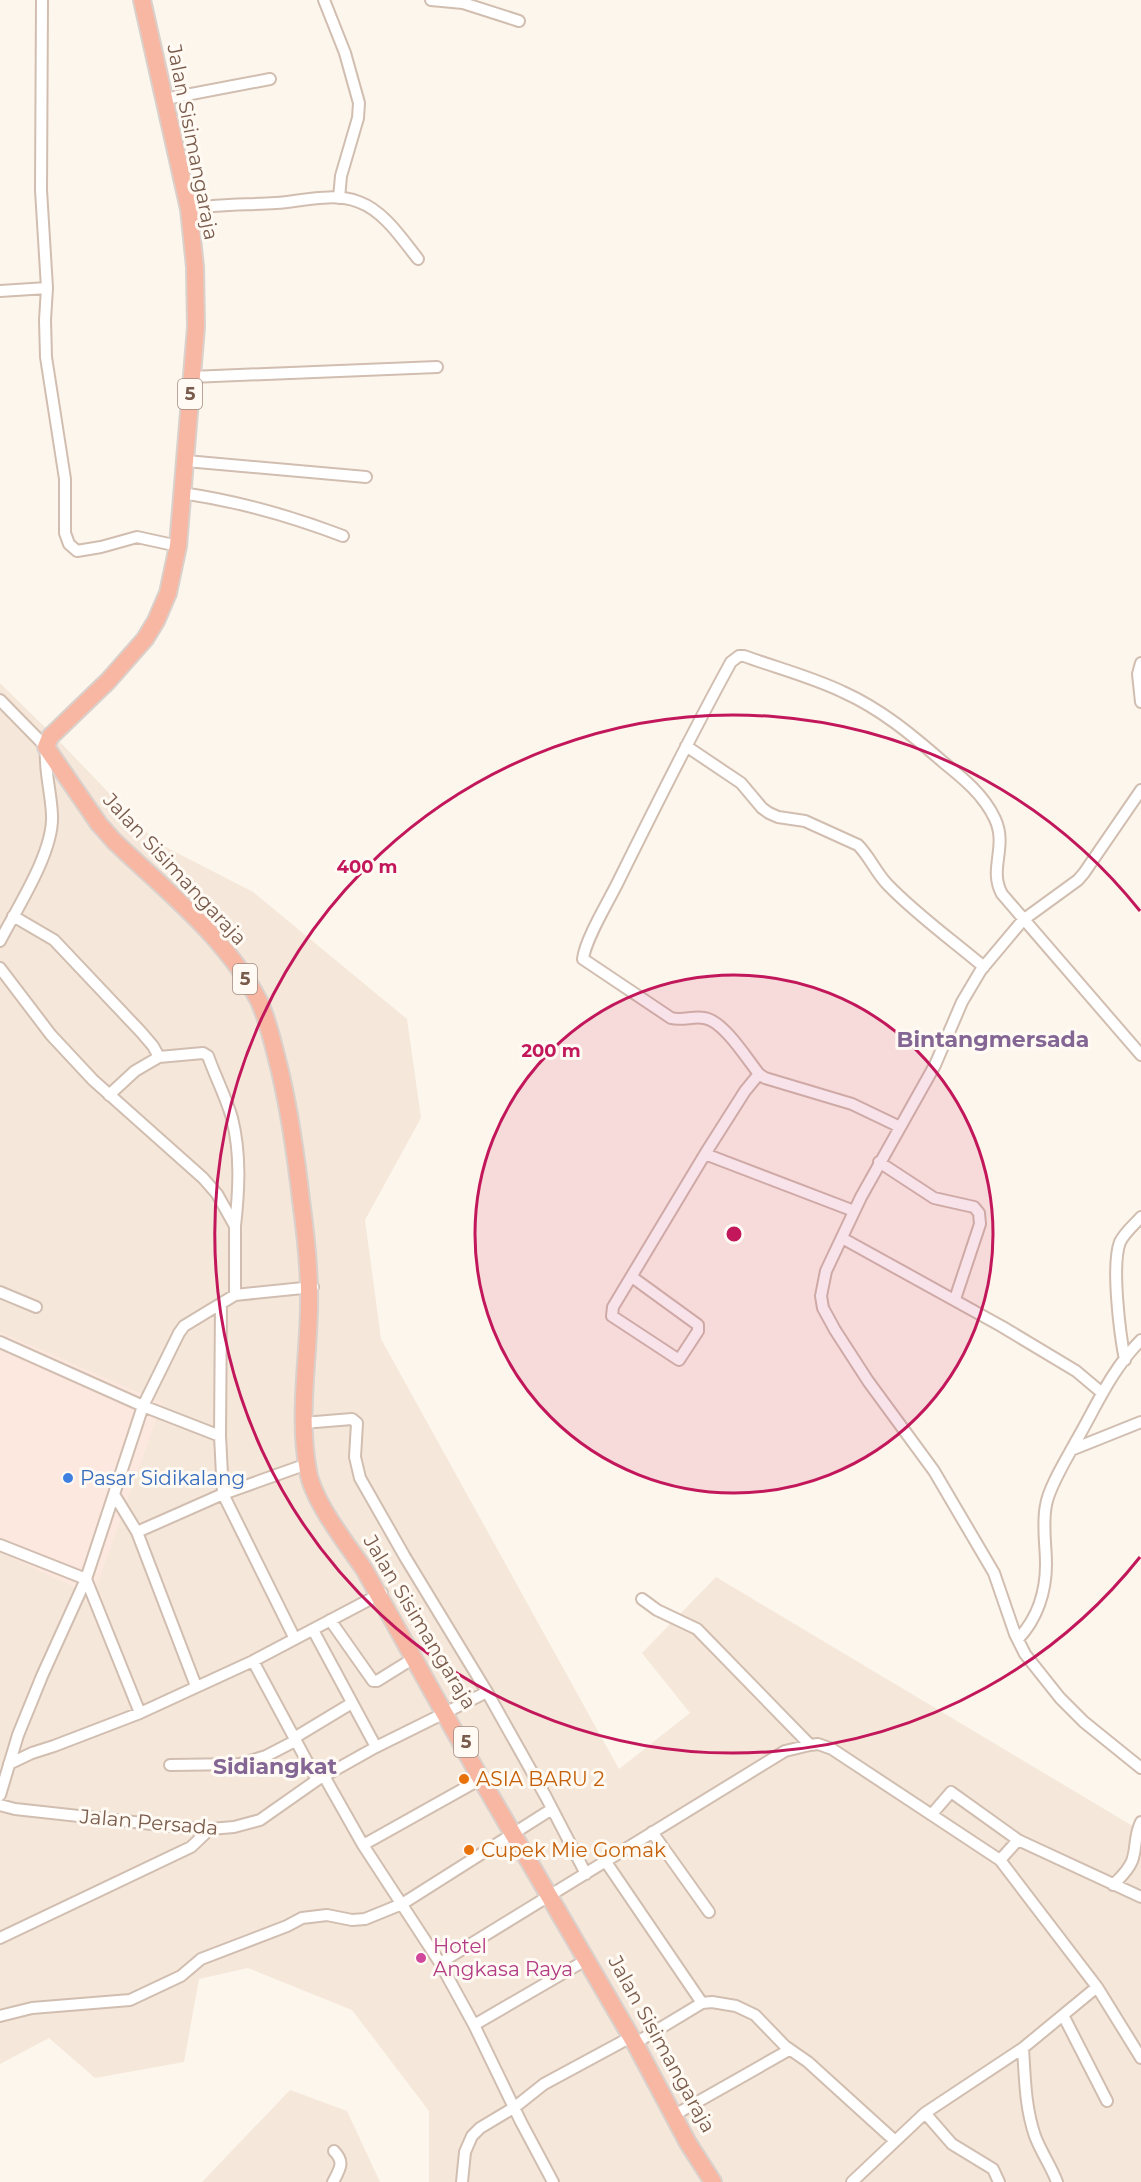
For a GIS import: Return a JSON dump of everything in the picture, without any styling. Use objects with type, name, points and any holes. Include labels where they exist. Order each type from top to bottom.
[{"type":"highway","name":"Jalan Sisimangaraja","points":[[142,0],[189,209],[195,267],[196,327],[178,546],[168,593],[145,639],[108,681],[50,737],[46,747],[99,824],[211,933],[242,974],[259,1002],[275,1051],[291,1118],[308,1250],[310,1284],[304,1423],[310,1479],[319,1498],[380,1594],[515,1834]]},
{"type":"highway","name":"Jalan Sisimangaraja","points":[[304,1423],[310,1469],[315,1485],[347,1541],[366,1567],[414,1658],[447,1711],[481,1779],[635,2039],[692,2141],[719,2182]]},
{"type":"highway","name":"Jalan Sisimangaraja","points":[[551,1895],[586,1960],[635,2039],[688,2143],[713,2182]]},
{"type":"street","points":[[42,0],[41,190],[46,288],[46,357],[65,479],[65,533],[69,544],[77,551],[137,537],[178,546]]},
{"type":"street","points":[[324,0],[345,53],[359,103],[358,118],[341,176],[339,198]]},
{"type":"street","points":[[431,0],[463,3],[519,21]]},
{"type":"street","points":[[165,99],[270,79]]},
{"type":"street","points":[[189,209],[339,198],[359,201],[380,215],[396,230],[418,259]]},
{"type":"street","points":[[0,291],[46,288]]},
{"type":"street","points":[[191,377],[437,367]]},
{"type":"street","points":[[186,460],[366,477]]},
{"type":"street","points":[[182,493],[210,497],[277,513],[343,536]]},
{"type":"street","points":[[900,1127],[852,1104],[759,1074],[732,1039],[715,1022],[703,1017],[677,1020],[671,1018],[584,959],[585,950],[603,911],[686,746],[731,662],[739,656],[840,690],[859,699],[901,725],[970,785],[995,818],[1000,849],[996,884],[1002,894],[1141,1054]]},
{"type":"street","points":[[1141,663],[1138,681],[1141,702]]},
{"type":"street","points":[[0,700],[46,747],[45,767],[49,782],[52,816],[44,856],[0,941]]},
{"type":"street","points":[[686,746],[741,783],[769,813],[778,817],[805,821],[858,844],[878,873],[896,893],[984,967]]},
{"type":"street","points":[[1141,790],[1078,880],[1023,920],[984,967],[962,1002],[934,1065],[854,1211],[824,1280],[821,1296],[823,1308],[835,1330],[868,1381],[934,1471],[994,1573],[1025,1654],[1060,1698],[1084,1722],[1141,1768]]},
{"type":"street","points":[[13,916],[54,940],[141,1032],[159,1057]]},
{"type":"street","points":[[0,968],[51,1035],[109,1095],[203,1178],[217,1194],[235,1226]]},
{"type":"street","points":[[109,1095],[135,1071],[159,1057],[203,1053],[208,1056],[231,1117],[235,1137],[239,1187],[235,1226],[235,1295]]},
{"type":"street","points":[[632,1277],[698,1325],[698,1331],[680,1360],[612,1316],[613,1307],[705,1154],[745,1091],[759,1074]]},
{"type":"street","points":[[705,1154],[854,1211]]},
{"type":"street","points":[[879,1162],[934,1198],[974,1208],[979,1214],[980,1224],[955,1299]]},
{"type":"street","points":[[1125,1360],[1120,1335],[1118,1252],[1125,1233],[1141,1217]]},
{"type":"street","points":[[842,1238],[955,1299],[1076,1371],[1101,1392]]},
{"type":"street","points":[[0,1795],[18,1735],[86,1579],[143,1406],[178,1333],[184,1326],[235,1295],[310,1284]]},
{"type":"street","points":[[0,1292],[36,1307]]},
{"type":"street","points":[[221,1303],[220,1436],[223,1494],[295,1639]]},
{"type":"street","points":[[1018,1639],[1029,1627],[1037,1612],[1046,1566],[1044,1541],[1046,1503],[1101,1392],[1141,1340]]},
{"type":"street","points":[[0,1342],[143,1406],[220,1436]]},
{"type":"street","points":[[304,1423],[352,1419],[357,1423],[355,1457],[360,1478],[487,1692],[586,1874]]},
{"type":"street","points":[[1071,1450],[1141,1422]]},
{"type":"street","points":[[137,1532],[223,1494],[307,1464]]},
{"type":"street","points":[[115,1496],[137,1532],[196,1686]]},
{"type":"street","points":[[0,1545],[86,1579],[140,1713]]},
{"type":"street","points":[[9,1764],[32,1753],[140,1713],[253,1661],[380,1594]]},
{"type":"street","points":[[642,1599],[657,1610],[697,1629],[810,1745]]},
{"type":"street","points":[[330,1620],[373,1681],[377,1681],[414,1658]]},
{"type":"street","points":[[313,1630],[376,1747]]},
{"type":"street","points":[[253,1661],[294,1739],[440,1963],[553,2182]]},
{"type":"street","name":"Jalan Persada","points":[[0,1805],[15,1809],[179,1827],[226,1829],[260,1820],[320,1778],[376,1747],[487,1692]]},
{"type":"street","points":[[170,1765],[240,1764],[266,1756],[352,1703]]},
{"type":"street","points":[[18,1735],[32,1753]]},
{"type":"street","points":[[440,1963],[785,1751],[818,1744],[832,1749],[1000,1860],[1097,1988],[1141,2058]]},
{"type":"street","points":[[363,1845],[481,1779]]},
{"type":"street","points":[[932,1814],[951,1792],[1018,1840],[1141,1897]]},
{"type":"street","points":[[0,2016],[32,2008],[130,2000],[181,1976],[201,1959],[302,1918],[327,1915],[352,1920],[365,1919],[402,1904],[552,1809]]},
{"type":"street","points":[[1113,1885],[1131,1863],[1136,1832],[1141,1822]]},
{"type":"street","points":[[179,1827],[188,1833],[191,1847]]},
{"type":"street","points":[[0,1938],[191,1847],[210,1829]]},
{"type":"street","points":[[652,1832],[709,1912]]},
{"type":"street","points":[[1000,1860],[1018,1840]]},
{"type":"street","points":[[606,1862],[702,2003]]},
{"type":"street","points":[[474,2025],[586,1960]]},
{"type":"street","points":[[852,2182],[925,2113],[1023,2048],[1097,1988]]},
{"type":"street","points":[[462,2182],[465,2152],[472,2136],[480,2128],[515,2107],[544,2084],[702,2003],[726,2004],[748,2010],[789,2050],[808,2062],[895,2141]]},
{"type":"street","points":[[1064,2017],[1107,2101]]},
{"type":"street","points":[[1023,2048],[1026,2105],[1030,2122],[1057,2182]]},
{"type":"street","points":[[678,2113],[789,2050]]},
{"type":"street","points":[[925,2113],[952,2144],[993,2169],[999,2182]]},
{"type":"street","points":[[333,2182],[342,2164],[340,2157],[334,2151]]},
{"type":"shaded area","points":[[0,683],[156,842],[253,892],[407,1019],[421,1118],[365,1220],[381,1339],[619,1769],[690,1713],[642,1653],[716,1577],[1141,1831],[1141,2182],[429,2182],[429,2111],[352,2010],[248,1968],[199,1979],[184,2062],[95,2078],[49,2038],[0,2064]]},
{"type":"shaded area","name":"Pasar Sidikalang","points":[[0,1332],[162,1403],[93,1596],[0,1552]]},
{"type":"shaded area","points":[[290,2090],[347,2111],[380,2182],[202,2182]]},
{"type":"place","name":"Pasar Sidikalang","points":[[68,1478]]},
{"type":"place","name":"ASIA BARU 2","points":[[464,1779]]},
{"type":"place","name":"Cupek Mie Gomak","points":[[469,1850]]},
{"type":"place","name":"Hotel Angkasa Raya","points":[[421,1958]]},
{"type":"district","name":"Bintangmersada","points":[[993,1039]]},
{"type":"district","name":"Sidiangkat","points":[[275,1766]]}]
